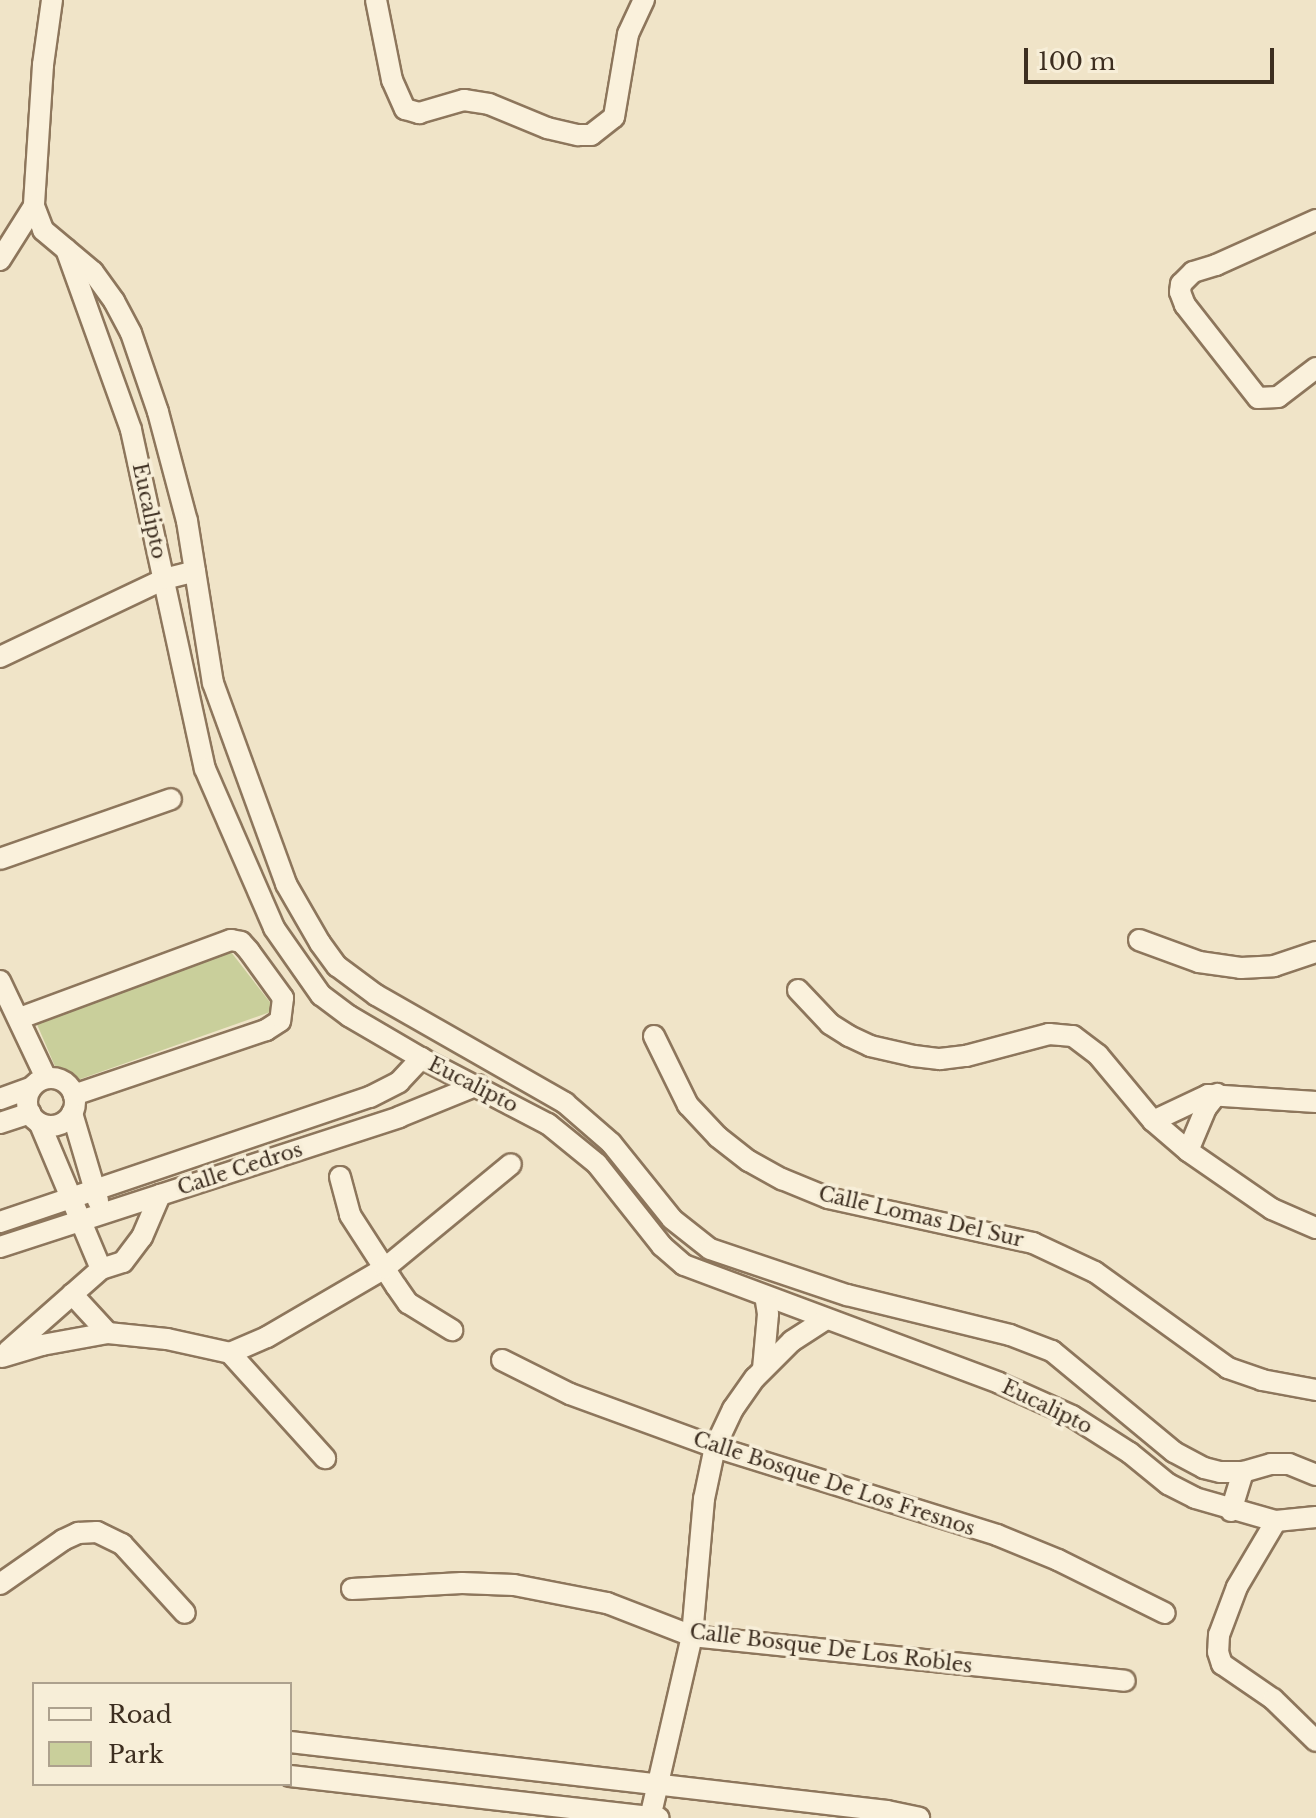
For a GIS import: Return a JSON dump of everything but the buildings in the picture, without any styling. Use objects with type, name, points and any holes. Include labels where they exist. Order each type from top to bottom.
[{"type":"street","points":[[0,260],[34,206],[52,0]]},
{"type":"street","points":[[378,1],[392,80],[405,109],[419,113],[464,100],[489,104],[547,128],[591,135],[614,117],[628,34],[644,0]]},
{"type":"street","name":"Eucalipto","points":[[34,206],[43,230],[102,284],[131,333],[158,412],[187,521],[213,683],[286,884],[337,966],[376,995],[565,1103],[611,1143],[672,1219],[694,1239],[726,1257],[789,1278],[1027,1341],[1065,1360],[1174,1452],[1204,1468],[1243,1472],[1271,1464],[1289,1464],[1316,1475]]},
{"type":"street","points":[[1316,220],[1216,265],[1193,272],[1181,284],[1180,292],[1185,305],[1258,398],[1278,397],[1316,368]]},
{"type":"street","name":"Eucalipto","points":[[66,249],[131,430],[205,769],[274,928],[311,984],[349,1016],[421,1058],[548,1124],[597,1164],[662,1246],[684,1265],[935,1356],[1072,1416],[1130,1453],[1168,1484],[1231,1511],[1276,1521],[1316,1517]]},
{"type":"street","points":[[0,657],[164,579],[195,571]]},
{"type":"street","points":[[0,859],[171,799]]},
{"type":"street","points":[[231,831],[262,822]]},
{"type":"street","points":[[1139,940],[1199,962],[1241,968],[1274,966],[1316,952]]},
{"type":"street","points":[[0,1123],[35,1118],[59,1125],[73,1104],[275,1025],[282,1013],[283,998],[264,967],[241,942],[224,941],[20,1018]]},
{"type":"street","points":[[0,981],[20,1018],[38,1083]]},
{"type":"street","points":[[798,990],[830,1024],[849,1036],[870,1046],[914,1056],[940,1059],[966,1056],[1049,1034],[1073,1036],[1098,1055],[1153,1121],[1188,1151],[1272,1209],[1316,1228]]},
{"type":"street","name":"Calle Lomas Del Sur","points":[[654,1036],[688,1105],[718,1137],[749,1161],[782,1179],[828,1198],[1033,1243],[1095,1272],[1228,1368],[1262,1380],[1316,1390]]},
{"type":"street","name":"Calle Cedros","points":[[0,1222],[385,1091],[407,1075],[421,1058]]},
{"type":"street","points":[[0,1099],[38,1083],[58,1079],[73,1104],[103,1214]]},
{"type":"street","points":[[38,1083],[27,1097],[101,1269]]},
{"type":"street","name":"Calle Cedros","points":[[0,1247],[399,1117],[478,1085]]},
{"type":"street","points":[[385,1091],[399,1117]]},
{"type":"street","points":[[1153,1121],[1197,1098],[1217,1094],[1316,1102]]},
{"type":"street","points":[[1188,1151],[1206,1108],[1217,1094]]},
{"type":"street","points":[[230,1353],[267,1337],[385,1268],[511,1164]]},
{"type":"street","points":[[340,1177],[350,1215],[408,1303],[452,1330]]},
{"type":"street","points":[[1,1358],[101,1269],[123,1262],[132,1251],[160,1195]]},
{"type":"street","points":[[72,1294],[108,1333]]},
{"type":"street","points":[[763,1369],[768,1314],[765,1296]]},
{"type":"street","points":[[650,1818],[660,1786],[692,1636],[704,1499],[715,1447],[733,1409],[763,1369],[792,1341],[826,1319]]},
{"type":"street","points":[[1,1358],[42,1345],[108,1333],[167,1339],[230,1353],[325,1458]]},
{"type":"street","name":"Calle Bosque De Los Fresnos","points":[[502,1360],[570,1394],[715,1447],[997,1535],[1095,1577],[1165,1613]]},
{"type":"street","points":[[1231,1511],[1243,1472]]},
{"type":"street","points":[[1276,1521],[1237,1587],[1219,1635],[1218,1652],[1222,1664],[1273,1699],[1316,1741]]},
{"type":"street","points":[[0,1584],[63,1540],[78,1533],[97,1532],[122,1544],[185,1613]]},
{"type":"street","name":"Calle Bosque De Los Robles","points":[[352,1589],[462,1583],[514,1585],[607,1603],[692,1636],[1125,1681]]},
{"type":"street","points":[[292,1742],[887,1811],[919,1818]]},
{"type":"street","points":[[292,1776],[659,1818]]},
{"type":"green space","points":[[231,952],[276,1010],[72,1082],[57,1071],[36,1022]]}]
